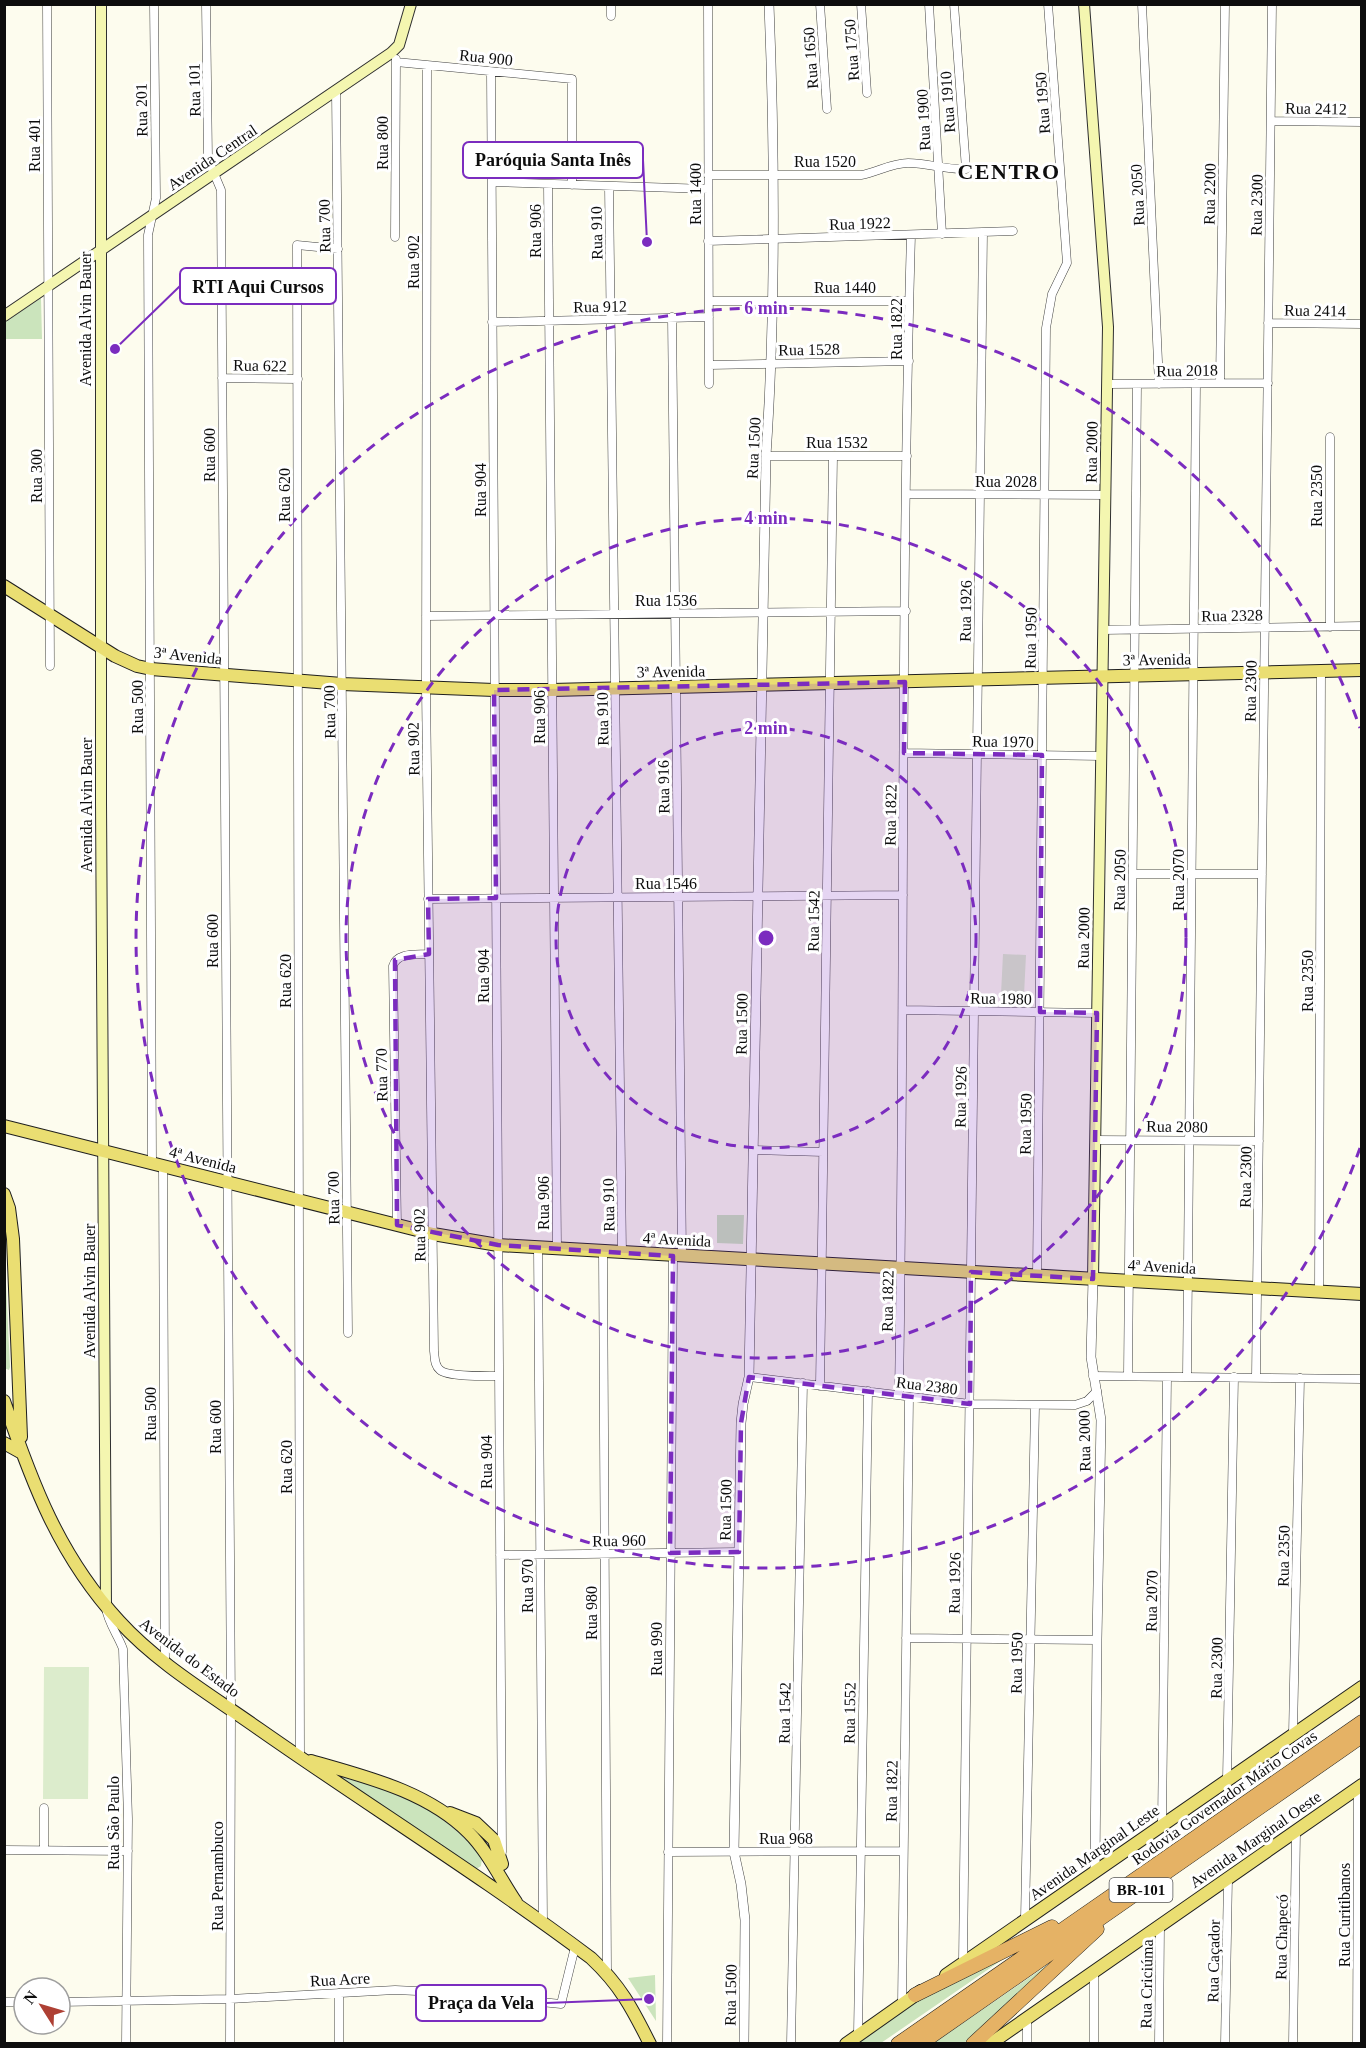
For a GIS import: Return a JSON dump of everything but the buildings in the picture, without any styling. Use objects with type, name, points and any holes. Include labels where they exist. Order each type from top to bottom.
[{"type":"highway","name":"Rodovia Governador Mário Covas","points":[[898,2043],[1362,1722]]},
{"type":"highway","name":"Rodovia Governador Mário Covas","points":[[920,2043],[1362,1736]]},
{"type":"highway","points":[[915,1995],[1035,1937],[1114,1893]]},
{"type":"highway","points":[[973,2043],[1129,1898]]},
{"type":"main road","name":"Avenida Alvin Bauer","points":[[101,4],[101,647],[106,1606]]},
{"type":"main road","points":[[397,49],[411,4]]},
{"type":"main road","name":"Rua 2000","points":[[1084,4],[1107,296],[1106,495],[1093,1279]]},
{"type":"main road","name":"Avenida Central","points":[[4,316],[397,49]]},
{"type":"main road","name":"3ª Avenida","points":[[4,586],[126,662],[151,669],[298,682],[426,688],[552,690],[1362,670]]},
{"type":"main road","name":"4ª Avenida","points":[[6,1128],[433,1234],[498,1245],[1362,1294]]},
{"type":"main road","points":[[4,1194],[9,1208],[13,1239],[22,1453]]},
{"type":"main road","points":[[4,1395],[18,1378]]},
{"type":"main road","name":"Avenida do Estado","points":[[4,1401],[22,1453],[53,1527],[86,1580],[130,1633],[165,1662],[300,1758],[575,1947],[607,1973],[622,1992],[650,2043]]},
{"type":"main road","points":[[4,1443],[22,1453]]},
{"type":"main road","name":"Avenida Marginal Leste","points":[[846,2043],[1362,1687]]},
{"type":"main road","name":"Avenida do Estado","points":[[300,1758],[382,1782],[405,1791],[432,1806],[469,1833],[520,1908]]},
{"type":"main road","name":"Avenida Marginal Oeste","points":[[990,2043],[1360,1786]]},
{"type":"main road","points":[[432,1806],[476,1823],[494,1840],[502,1864]]},
{"type":"street","name":"Rua 401","points":[[47,4],[48,286]]},
{"type":"street","name":"Rua 201","points":[[152,216],[156,198],[154,4]]},
{"type":"street","name":"Rua 101","points":[[206,4],[208,159],[214,174]]},
{"type":"street","points":[[611,4],[611,16]]},
{"type":"street","name":"Rua 1400","points":[[708,4],[709,384]]},
{"type":"street","name":"Rua 1500","points":[[744,2043],[745,1920],[741,1884],[734,1852],[741,1423],[749,1377],[766,456],[772,364],[773,174],[769,4]]},
{"type":"street","name":"Rua 1650","points":[[820,4],[826,109]]},
{"type":"street","name":"Rua 1750","points":[[861,4],[867,93]]},
{"type":"street","name":"Rua 1900","points":[[929,4],[942,234]]},
{"type":"street","name":"Rua 1910","points":[[939,168],[966,170],[954,4]]},
{"type":"street","name":"Rua 1950","points":[[1037,1276],[1046,328],[1053,294],[1067,263],[1048,4]]},
{"type":"street","name":"Rua 2050","points":[[1142,4],[1159,384]]},
{"type":"street","name":"Rua 2200","points":[[1220,383],[1225,4]]},
{"type":"street","name":"Rua 2300","points":[[1256,1378],[1272,4]]},
{"type":"street","name":"Rua 800","points":[[395,237],[397,49]]},
{"type":"street","name":"Rua 900","points":[[396,62],[572,80],[572,184]]},
{"type":"street","name":"Rua 902","points":[[427,65],[426,688],[435,1363],[440,1371],[449,1374],[499,1376]]},
{"type":"street","name":"Rua 904","points":[[491,72],[502,1881]]},
{"type":"street","name":"Rua 700","points":[[336,91],[348,1333]]},
{"type":"street","name":"Rua 2412","points":[[1271,121],[1362,122]]},
{"type":"street","name":"Rua 1520","points":[[708,175],[861,175],[911,163],[939,168]]},
{"type":"street","name":"Rua 600","points":[[214,174],[221,190],[231,1709]]},
{"type":"street","points":[[492,182],[708,189]]},
{"type":"street","name":"Rua 906","points":[[548,184],[556,1249]]},
{"type":"street","name":"Rua 910","points":[[609,186],[622,1253]]},
{"type":"street","name":"Rua 500","points":[[152,216],[148,235],[151,669],[165,1662]]},
{"type":"street","name":"Rua 1922","points":[[708,241],[1013,231]]},
{"type":"street","name":"Rua 1926","points":[[963,1962],[983,232]]},
{"type":"street","name":"Rua 1822","points":[[898,1395],[911,235]]},
{"type":"street","name":"Rua 620","points":[[300,1758],[297,245],[338,249]]},
{"type":"street","name":"Rua 300","points":[[48,286],[50,666]]},
{"type":"street","name":"Rua 1440","points":[[709,301],[909,301]]},
{"type":"street","name":"Rua 912","points":[[492,322],[709,316]]},
{"type":"street","name":"Rua 916","points":[[672,317],[678,897],[677,1256]]},
{"type":"street","name":"Rua 2414","points":[[1268,323],[1362,324]]},
{"type":"street","name":"Rua 1528","points":[[709,365],[909,361]]},
{"type":"street","name":"Rua 622","points":[[222,378],[298,379]]},
{"type":"street","name":"Rua 2070","points":[[1187,1377],[1196,383]]},
{"type":"street","name":"Rua 2018","points":[[1107,384],[1268,383]]},
{"type":"street","name":"Rua 2050","points":[[1128,1376],[1137,384]]},
{"type":"street","name":"Rua 2350","points":[[1330,437],[1330,627]]},
{"type":"street","name":"Rua 1532","points":[[766,456],[908,456]]},
{"type":"street","name":"Rua 1542","points":[[820,1386],[833,456]]},
{"type":"street","name":"Rua 2028","points":[[907,494],[1106,495]]},
{"type":"street","name":"Rua 1536","points":[[426,616],[906,611]]},
{"type":"street","name":"Rua 2328","points":[[1103,630],[1362,627]]},
{"type":"street","name":"Rua 2350","points":[[1319,1292],[1321,672]]},
{"type":"street","name":"Rua 1970","points":[[904,753],[1101,756]]},
{"type":"street","points":[[1133,874],[1262,874]]},
{"type":"street","name":"Rua 1546","points":[[428,899],[903,895]]},
{"type":"street","name":"Rua 770","points":[[397,1224],[393,966],[399,956],[429,954]]},
{"type":"street","name":"Rua 1980","points":[[904,1010],[1097,1013]]},
{"type":"street","name":"Rua 2080","points":[[1095,1140],[1259,1141]]},
{"type":"street","points":[[753,1150],[823,1152]]},
{"type":"street","name":"Rua 970","points":[[538,1248],[543,1924]]},
{"type":"street","name":"Rua 980","points":[[603,1252],[607,1973]]},
{"type":"street","name":"Rua 990","points":[[667,2043],[670,1553],[677,1256]]},
{"type":"street","name":"Rua 2000","points":[[1093,1279],[1091,1357],[1101,1420],[1095,1871]]},
{"type":"street","points":[[1093,1376],[1362,1379]]},
{"type":"street","name":"Rua 2380","points":[[749,1377],[970,1404],[1075,1405],[1087,1401],[1097,1391]]},
{"type":"street","name":"Rua 2070","points":[[1162,1825],[1167,1377]]},
{"type":"street","name":"Rua 2300","points":[[1227,1780],[1234,1377]]},
{"type":"street","name":"Rua 2350","points":[[1293,1734],[1299,1378]]},
{"type":"street","name":"Rua 1542","points":[[791,2043],[803,1383]]},
{"type":"street","name":"Rua 1552","points":[[858,2035],[868,1391]]},
{"type":"street","name":"Rua 1822","points":[[902,2005],[909,1397]]},
{"type":"street","name":"Rua 1950","points":[[1025,1919],[1035,1406]]},
{"type":"street","name":"Rua 960","points":[[500,1555],[739,1552]]},
{"type":"street","name":"Rua São Paulo","points":[[106,1606],[107,1616],[123,1649],[128,1851],[126,2043]]},
{"type":"street","points":[[906,1638],[1097,1640]]},
{"type":"street","name":"Rua Pernambuco","points":[[230,2043],[231,1709]]},
{"type":"street","name":"Rua Curitibanos","points":[[1357,2043],[1360,1786]]},
{"type":"street","points":[[44,1808],[44,1850]]},
{"type":"street","name":"Rua Chapecó","points":[[1293,2043],[1296,1831]]},
{"type":"street","points":[[4,1850],[128,1851]]},
{"type":"street","name":"Rua 968","points":[[668,1852],[903,1851]]},
{"type":"street","name":"Rua Caçador","points":[[1226,2043],[1228,1878]]},
{"type":"street","name":"Rua Criciúma","points":[[1159,2043],[1160,1925]]},
{"type":"street","name":"Rua Acre","points":[[72,2002],[230,2000],[339,1992],[426,1991],[561,2004],[575,1947]]},
{"type":"street","points":[[1094,1971],[1094,2043]]},
{"type":"street","points":[[339,1992],[339,2043]]},
{"type":"street","points":[[1027,2018],[1027,2043]]},
{"type":"highlighted area","points":[[905,682],[904,753],[1042,755],[1040,1012],[1097,1013],[1093,1279],[971,1272],[970,1404],[749,1377],[741,1423],[739,1552],[670,1553],[673,1256],[498,1245],[397,1225],[395,960],[429,954],[428,899],[496,898],[494,690]]},
{"type":"green space","points":[[41,298],[42,339],[5,339],[5,322]]},
{"type":"green space","points":[[1003,954],[1026,955],[1024,995],[1001,994]]},
{"type":"green space","points":[[717,1215],[744,1215],[743,1244],[717,1243]]},
{"type":"green space","points":[[4,1241],[10,1367],[9,1370],[4,1368]]},
{"type":"green space","points":[[44,1667],[89,1667],[88,1799],[43,1799]]},
{"type":"green space","points":[[337,1776],[393,1792],[423,1806],[475,1849],[482,1858],[481,1866],[475,1870]]},
{"type":"green space","points":[[1015,1951],[881,2043],[855,2044],[929,1993]]},
{"type":"green space","points":[[1062,1955],[964,2043],[934,2043]]},
{"type":"green space","points":[[655,1975],[656,2021],[628,1978]]},
{"type":"place","name":"Paróquia Santa Inês","points":[[647,242]]},
{"type":"place","name":"RTI Aqui Cursos","points":[[115,349]]},
{"type":"place","name":"Praça da Vela","points":[[649,1999]]},
{"type":"district","name":"CENTRO","points":[[1009,171]]}]
